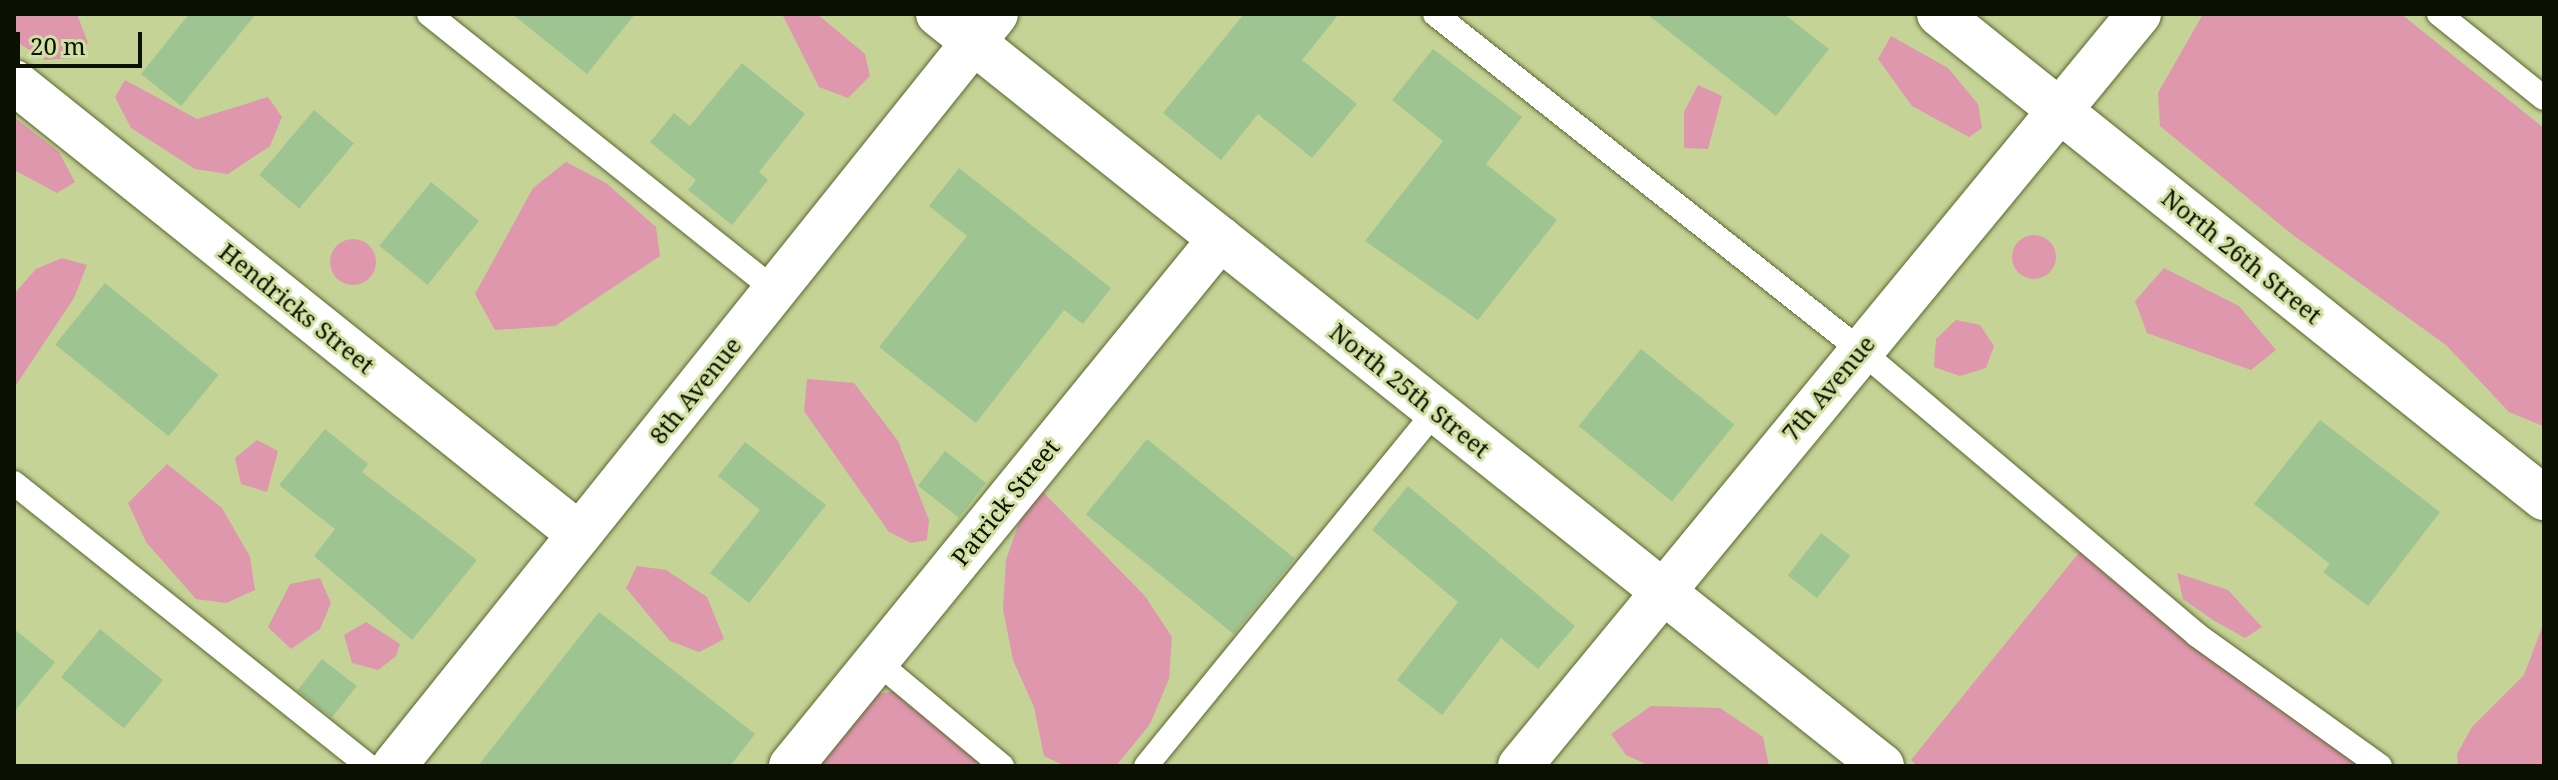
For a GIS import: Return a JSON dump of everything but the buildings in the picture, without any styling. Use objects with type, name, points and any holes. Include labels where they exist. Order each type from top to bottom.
[{"type":"street","name":"North 25th Street","points":[[938,14],[985,28],[1220,239],[1882,766]]},
{"type":"street","name":"North 26th Street","points":[[1939,14],[2544,498]]},
{"type":"street","name":"7th Avenue","points":[[1520,766],[1660,590],[2139,14]]},
{"type":"street","name":"8th Avenue","points":[[394,766],[985,28]]},
{"type":"street","name":"Hendricks Street","points":[[14,82],[579,534]]},
{"type":"street","name":"Patrick Street","points":[[791,766],[1220,239]]},
{"type":"lane","points":[[429,14],[775,290]]},
{"type":"lane","points":[[1435,14],[1860,350],[2197,635],[2380,766]]},
{"type":"lane","points":[[2439,14],[2544,98]]},
{"type":"lane","points":[[1146,766],[1436,410]]},
{"type":"lane","points":[[14,483],[368,766]]},
{"type":"lane","points":[[876,661],[1002,766]]},
{"type":"shaded area","points":[[14,14],[77,14],[88,43],[73,58],[45,60],[14,40]]},
{"type":"shaded area","points":[[782,14],[817,14],[865,54],[870,76],[848,98],[819,87]]},
{"type":"shaded area","points":[[2203,14],[2401,14],[2544,128],[2543,426],[2509,412],[2446,345],[2293,235],[2160,126],[2158,93]]},
{"type":"shaded area","points":[[1891,36],[1948,68],[1978,104],[1982,128],[1969,137],[1912,106],[1878,59]]},
{"type":"shaded area","points":[[125,80],[197,119],[268,97],[282,117],[270,146],[228,174],[195,169],[131,128],[115,97]]},
{"type":"shaded area","points":[[1698,85],[1722,96],[1708,149],[1684,148],[1684,112]]},
{"type":"shaded area","points":[[14,117],[59,152],[75,182],[57,193],[14,170]]},
{"type":"shaded area","points":[[566,162],[606,183],[656,227],[660,256],[555,326],[495,330],[475,294],[533,188]]},
{"type":"shaded area","points":[[2034,235],[2049,242],[2056,257],[2049,272],[2034,279],[2019,272],[2012,257],[2019,242]]},
{"type":"shaded area","points":[[353,239],[369,246],[376,262],[369,278],[353,285],[337,278],[330,262],[337,246]]},
{"type":"shaded area","points":[[62,258],[87,265],[74,298],[14,388],[14,294],[36,269]]},
{"type":"shaded area","points":[[2164,268],[2239,306],[2276,350],[2251,370],[2147,333],[2135,301]]},
{"type":"shaded area","points":[[1956,320],[1980,325],[1994,346],[1986,368],[1960,376],[1934,367],[1936,339]]},
{"type":"shaded area","points":[[807,379],[854,383],[898,441],[929,520],[927,540],[911,543],[889,532],[804,411]]},
{"type":"shaded area","points":[[257,440],[278,451],[267,492],[241,484],[235,458]]},
{"type":"shaded area","points":[[167,464],[222,508],[250,557],[255,590],[226,603],[196,599],[146,542],[128,503]]},
{"type":"shaded area","points":[[1041,490],[1145,596],[1172,637],[1169,679],[1150,724],[1116,766],[1065,766],[1044,756],[1034,707],[1013,660],[1003,609],[1006,560],[1021,517]]},
{"type":"shaded area","points":[[2082,549],[2364,766],[1918,766],[1911,760]]},
{"type":"shaded area","points":[[637,566],[666,570],[707,597],[724,639],[699,652],[670,641],[626,588]]},
{"type":"shaded area","points":[[2177,573],[2228,590],[2262,627],[2245,638],[2213,620],[2183,599]]},
{"type":"shaded area","points":[[320,578],[331,603],[320,629],[291,649],[268,627],[290,584]]},
{"type":"shaded area","points":[[366,622],[400,644],[396,656],[378,670],[352,663],[344,635]]},
{"type":"shaded area","points":[[2544,622],[2544,766],[2458,766],[2457,754],[2472,727],[2524,675]]},
{"type":"shaded area","points":[[895,691],[990,766],[812,766],[873,695]]},
{"type":"shaded area","points":[[1651,706],[1720,708],[1763,737],[1769,766],[1650,766],[1626,755],[1611,734]]}]
